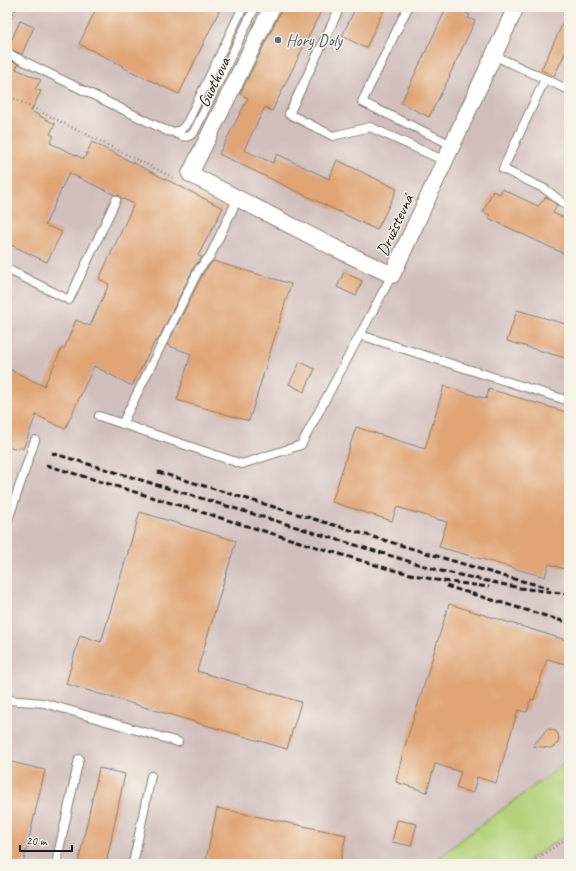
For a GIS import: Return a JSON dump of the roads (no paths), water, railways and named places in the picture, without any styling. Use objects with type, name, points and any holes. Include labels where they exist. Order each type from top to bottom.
[{"type":"street","name":"Guothova","points":[[190,174],[272,7]]},
{"type":"street","name":"Družstevná","points":[[190,174],[392,275],[516,7]]},
{"type":"lane","points":[[175,133],[183,129],[188,121],[244,7]]},
{"type":"lane","points":[[7,53],[166,131],[189,137],[194,132],[255,7]]},
{"type":"lane","points":[[340,7],[289,114],[333,136],[370,127],[445,161]]},
{"type":"lane","points":[[408,7],[362,102],[452,145]]},
{"type":"lane","points":[[493,55],[569,90]]},
{"type":"lane","points":[[545,79],[503,169],[545,189],[569,206]]},
{"type":"lane","points":[[122,424],[199,269],[210,256],[238,198]]},
{"type":"lane","points":[[7,269],[69,300],[116,200]]},
{"type":"lane","points":[[99,416],[242,464],[301,445],[392,275]]},
{"type":"lane","points":[[360,335],[569,401]]},
{"type":"lane","points":[[7,523],[35,440]]},
{"type":"lane","points":[[7,700],[44,703],[178,742]]},
{"type":"lane","points":[[56,864],[79,758]]},
{"type":"lane","points":[[133,864],[152,776]]},
{"type":"railway","points":[[52,453],[441,571],[520,588],[569,594]]},
{"type":"railway","points":[[46,465],[389,569],[436,580],[489,587]]},
{"type":"railway","points":[[158,472],[503,576],[549,588]]},
{"type":"railway","points":[[446,586],[569,623]]},
{"type":"railway","points":[[565,864],[569,861]]},
{"type":"place","name":"Hory Doly","points":[[278,40]]}]
